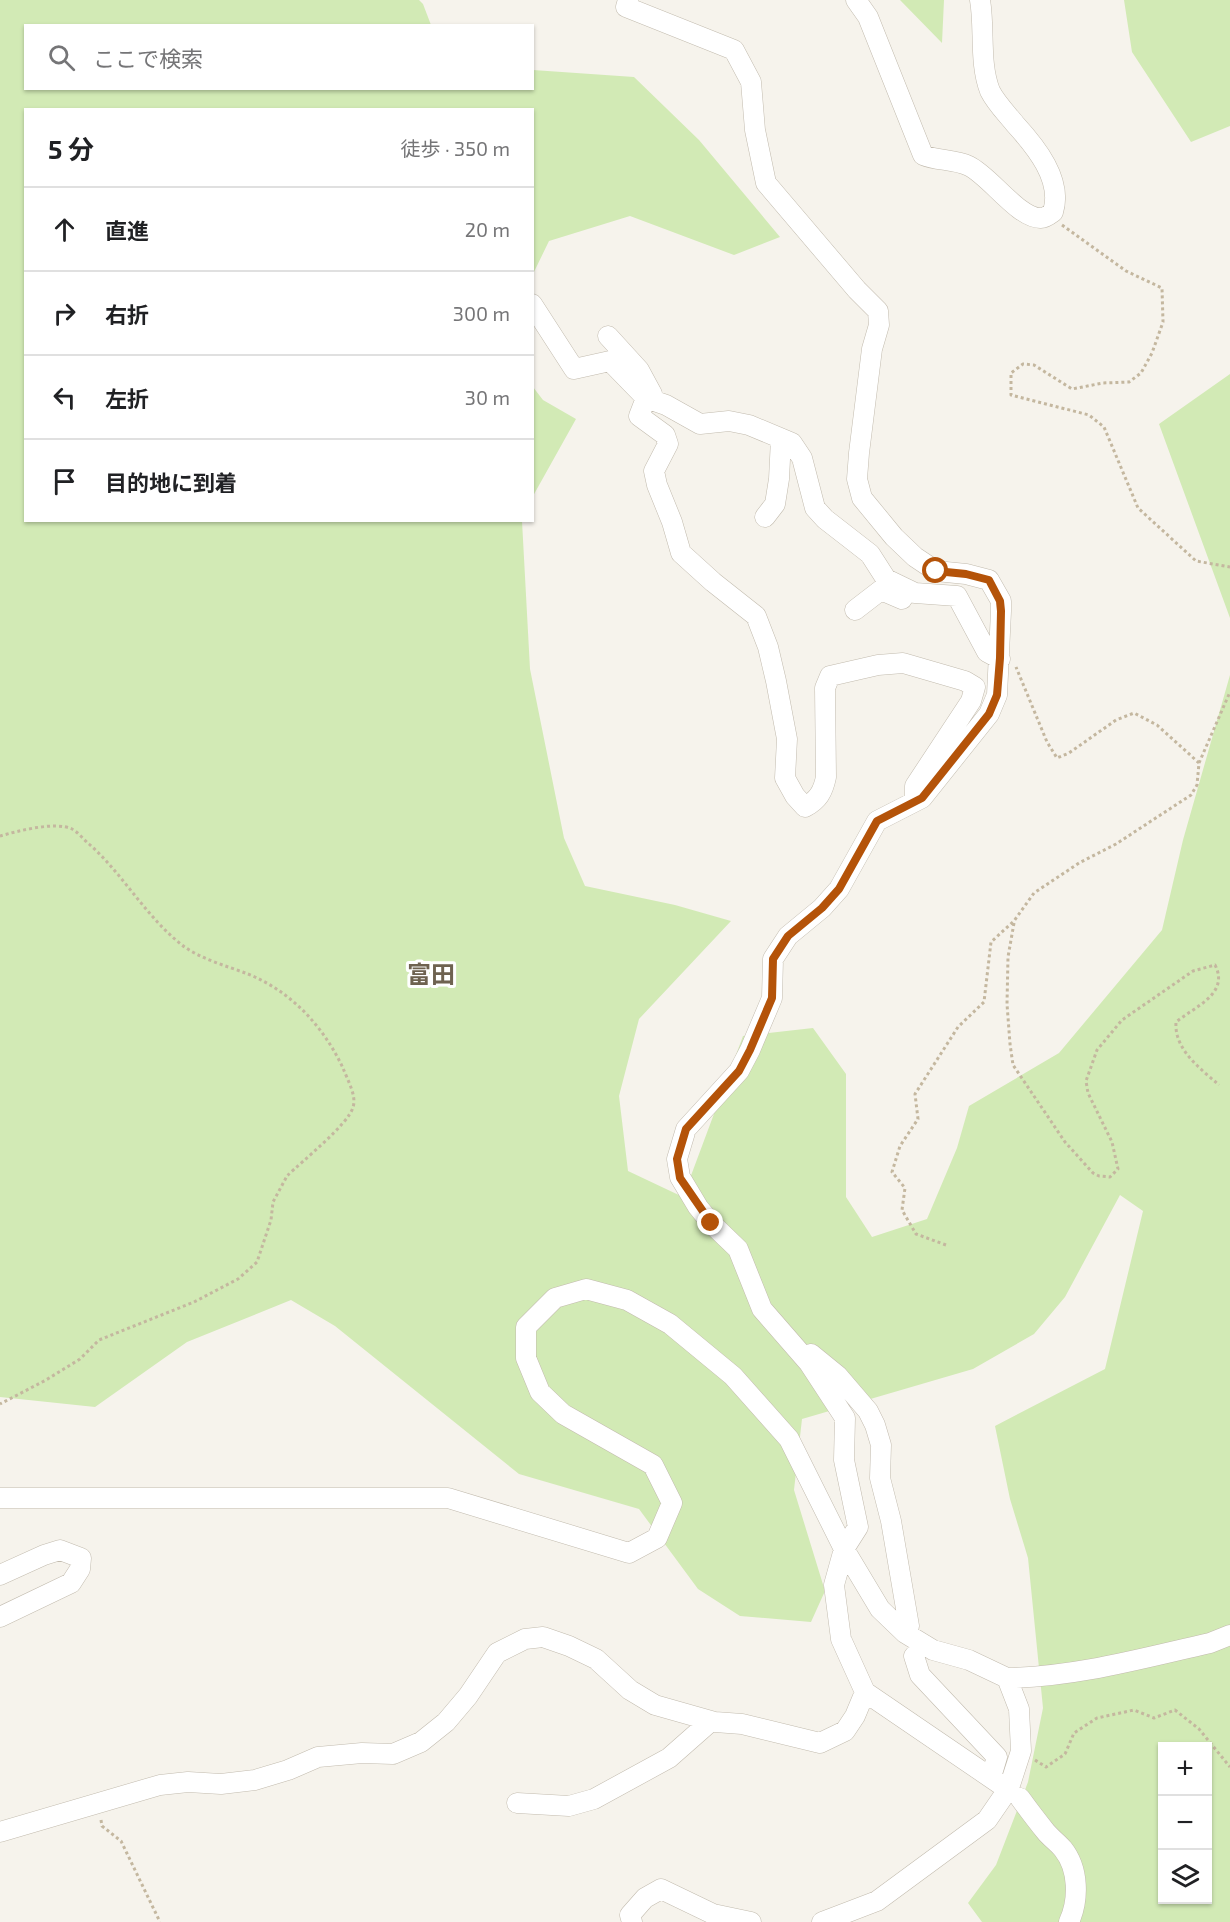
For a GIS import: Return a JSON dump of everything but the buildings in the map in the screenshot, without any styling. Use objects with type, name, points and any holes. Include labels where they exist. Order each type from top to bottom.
[{"type":"street","points":[[628,0],[626,7],[734,50],[751,82],[758,148],[766,183],[857,290],[878,311],[879,325],[872,349],[859,453],[857,479],[861,498],[894,537],[915,557],[936,571],[966,574],[989,580],[1000,601],[1008,662],[989,714],[922,798],[877,821],[839,889],[822,908],[788,936],[773,959],[772,998],[750,1050],[739,1071],[686,1129],[677,1159],[680,1178],[698,1207],[738,1249],[762,1309],[795,1346],[828,1389],[845,1418],[844,1460],[858,1527],[844,1549],[834,1585],[841,1639],[865,1692],[995,1780],[997,1757],[920,1675],[914,1656]]},
{"type":"street","points":[[856,0],[868,17],[923,155],[934,160],[968,166],[988,179],[1012,203],[1031,217],[1042,219],[1053,212],[1056,191],[1050,173],[990,91],[984,70],[980,0]]},
{"type":"street","points":[[534,307],[574,369],[610,361],[646,398],[666,405],[700,424],[729,421],[749,425],[792,443],[802,458],[815,508],[825,519],[870,554],[886,579],[915,593],[957,596],[987,652],[1008,662]]},
{"type":"street","points":[[608,336],[639,370],[652,394],[646,398],[639,416],[665,435],[668,444],[654,471],[657,486],[672,522],[681,553],[712,582],[756,616],[768,647],[787,739],[786,778],[795,796],[805,807],[815,802],[824,789],[826,777],[825,688],[830,676],[878,665],[903,663],[965,681],[975,687],[971,701],[915,786],[914,802]]},
{"type":"street","points":[[765,517],[775,504],[781,439]]},
{"type":"street","points":[[855,610],[881,590],[900,599],[915,600],[928,594]]},
{"type":"street","points":[[0,1498],[448,1498],[629,1552],[657,1538],[672,1503],[653,1465],[563,1414],[540,1392],[526,1358],[526,1327],[555,1298],[585,1289],[627,1300],[670,1324],[734,1376],[789,1439],[844,1549],[880,1609],[905,1633],[933,1650],[969,1660],[1006,1678],[1037,1677],[1074,1672],[1210,1643],[1230,1635]]},
{"type":"street","points":[[795,1346],[817,1358],[837,1376],[868,1412],[875,1425],[881,1445],[880,1478],[891,1521],[909,1626]]},
{"type":"street","points":[[0,1575],[60,1550],[81,1558],[80,1569],[71,1583],[0,1617]]},
{"type":"street","points":[[0,1832],[160,1785],[188,1782],[221,1784],[255,1780],[288,1770],[318,1757],[362,1753],[393,1755],[421,1742],[446,1722],[468,1696],[497,1653],[525,1639],[543,1637],[596,1659],[630,1690],[655,1705],[711,1721],[742,1724],[820,1743],[845,1731],[855,1716],[865,1692]]},
{"type":"street","points":[[822,1922],[877,1901],[987,1820],[1010,1788],[1021,1751],[1019,1709],[1006,1678]]},
{"type":"street","points":[[517,1803],[569,1806],[594,1799],[669,1758],[711,1721]]},
{"type":"street","points":[[1020,1798],[1047,1834],[1064,1850],[1071,1863],[1076,1894],[1069,1922]]},
{"type":"street","points":[[629,1920],[645,1898],[661,1889],[713,1914],[751,1922]]},
{"type":"path","points":[[1048,216],[1126,271],[1162,288],[1163,322],[1152,353],[1141,374],[1130,382],[1103,383],[1072,389],[1034,365],[1023,364],[1011,373],[1011,394],[1089,415],[1104,426],[1138,508],[1196,561],[1230,567]]},
{"type":"path","points":[[1008,662],[1057,758],[1070,753],[1116,720],[1134,713],[1157,724],[1198,763]]},
{"type":"path","points":[[946,1245],[916,1234],[902,1210],[905,1188],[892,1172],[900,1146],[918,1119],[915,1094],[957,1027],[984,1002],[991,942],[1014,921],[1034,893],[1079,863],[1116,844],[1191,795],[1197,785],[1198,763],[1230,692]]},
{"type":"path","points":[[0,836],[46,827],[57,826],[72,829],[97,851],[152,915],[182,945],[221,964],[251,975],[279,990],[312,1018],[333,1046],[348,1082],[354,1107],[345,1121],[287,1176],[280,1186],[273,1202],[271,1220],[257,1262],[238,1280],[194,1302],[99,1340],[80,1359],[0,1404]]},
{"type":"path","points":[[1014,921],[1008,957],[1007,1004],[1013,1065],[1065,1142],[1093,1173],[1110,1177],[1118,1169],[1112,1142],[1088,1093],[1086,1081],[1097,1050],[1122,1020],[1192,971],[1215,965],[1221,974],[1221,985],[1204,1005],[1176,1022],[1175,1032],[1188,1057],[1219,1086]]},
{"type":"path","points":[[1021,1751],[1046,1767],[1065,1754],[1074,1733],[1097,1718],[1134,1710],[1154,1718],[1175,1710],[1199,1729],[1230,1767]]},
{"type":"path","points":[[101,1816],[102,1826],[121,1840],[160,1922]]},
{"type":"green space","points":[[0,0],[419,0],[423,4],[431,24],[24,24],[24,90],[534,90],[534,70],[634,77],[699,140],[780,237],[734,255],[630,216],[549,241],[534,272],[534,108],[24,108],[24,522],[522,522],[530,669],[564,838],[585,886],[675,905],[731,921],[639,1019],[619,1096],[628,1171],[683,1197],[743,1036],[813,1028],[846,1074],[846,1197],[872,1237],[927,1219],[957,1148],[969,1106],[1059,1053],[1162,930],[1183,840],[1230,675],[1230,1922],[982,1922],[968,1903],[996,1865],[1028,1782],[1043,1708],[1028,1558],[1010,1499],[995,1426],[1105,1369],[1143,1211],[1120,1195],[1065,1297],[1034,1334],[973,1369],[802,1419],[794,1490],[825,1591],[811,1622],[740,1616],[698,1589],[639,1509],[519,1474],[335,1326],[291,1300],[187,1342],[95,1407],[0,1397]]},
{"type":"green space","points":[[900,0],[944,0],[942,43]]},
{"type":"green space","points":[[1124,0],[1230,0],[1230,126],[1191,142],[1132,52]]},
{"type":"green space","points":[[1230,374],[1230,618],[1159,424]]},
{"type":"green space","points":[[534,388],[543,400],[576,419],[534,494]]},
{"type":"district","name":"富田","points":[[431,973]]},
{"type":"route","points":[[711,1223],[680,1178],[677,1159],[686,1129],[739,1071],[766,1017],[772,998],[773,959],[788,936],[822,908],[839,889],[877,821],[922,798],[989,714],[997,695],[1000,658],[1000,601],[989,580],[966,574],[936,571]]}]
